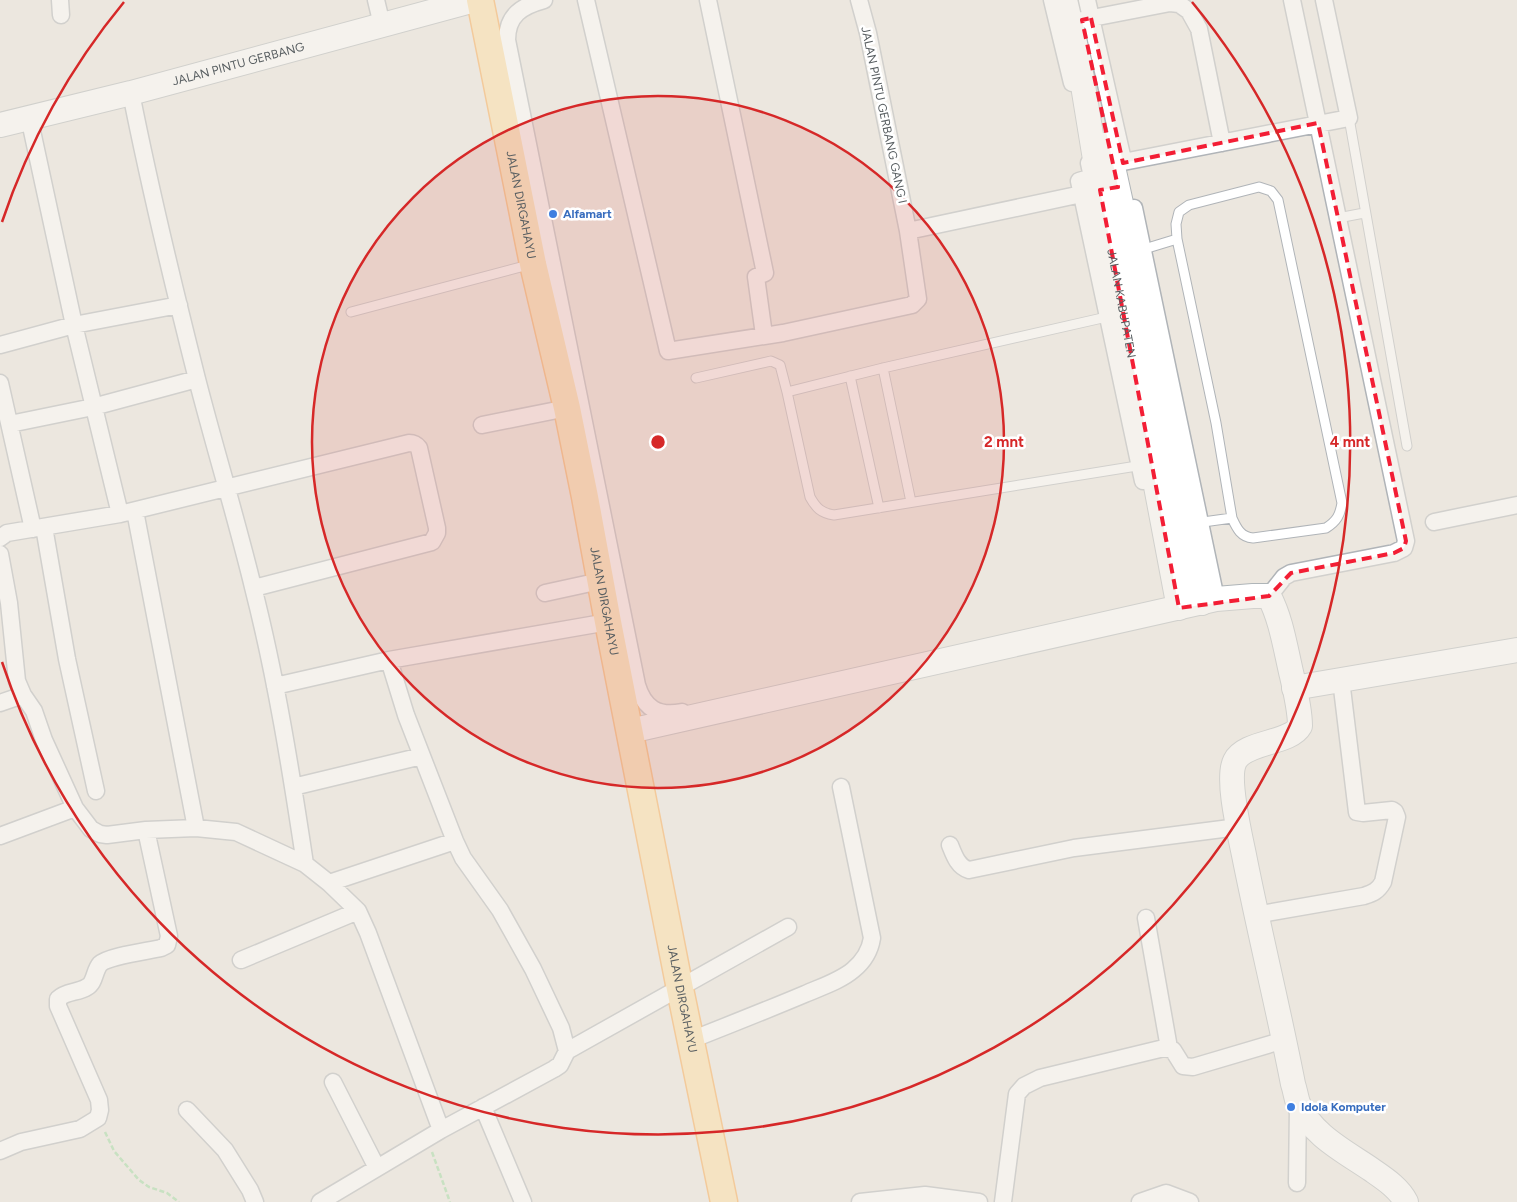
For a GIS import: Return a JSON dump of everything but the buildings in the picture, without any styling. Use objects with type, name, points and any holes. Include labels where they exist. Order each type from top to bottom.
[{"type":"main road","name":"JALAN DIRGAHAYU","points":[[480,0],[533,264],[566,408],[690,1040],[724,1202]]},
{"type":"street","points":[[379,13],[433,0]]},
{"type":"street","name":"JALAN PINTU GERBANG","points":[[0,125],[131,93],[379,13],[475,0]]},
{"type":"street","points":[[544,0],[523,7],[517,13],[510,22],[507,40],[585,420],[630,655],[641,697],[654,710],[662,713],[678,713],[868,668],[1161,606],[1166,597],[1166,590],[1154,463]]},
{"type":"street","points":[[586,0],[668,351],[764,336],[756,277],[765,273],[708,0]]},
{"type":"street","name":"JALAN PINTU GERBANG GANG I","points":[[764,336],[912,305],[917,302],[919,294],[908,230],[860,0]]},
{"type":"street","points":[[1052,0],[1092,177],[1079,181],[1100,190]]},
{"type":"street","name":"JALAN KABUPATEN","points":[[1065,0],[1079,62],[1110,164]]},
{"type":"street","points":[[1270,596],[1284,577],[1297,570],[1394,553],[1404,548],[1406,541],[1292,0]]},
{"type":"street","points":[[1199,603],[1179,527],[1130,254],[1110,164],[1348,118],[1324,0]]},
{"type":"street","points":[[1084,9],[1170,3],[1179,4],[1188,11],[1200,29],[1222,143]]},
{"type":"street","name":"JALAN KABUPATEN","points":[[1084,9],[1110,164],[1100,190],[1130,254],[1125,316],[1154,463],[1179,527],[1199,603]]},
{"type":"street","points":[[131,93],[151,190],[197,379],[254,588],[293,787],[305,864]]},
{"type":"street","points":[[29,117],[93,407],[127,512],[196,828]]},
{"type":"street","points":[[908,230],[1100,190]]},
{"type":"street","points":[[1100,190],[1125,316]]},
{"type":"street","points":[[0,345],[74,325],[179,306]]},
{"type":"street","points":[[10,424],[93,407],[197,379]]},
{"type":"street","points":[[0,383],[38,528],[96,791]]},
{"type":"street","points":[[482,425],[566,408]]},
{"type":"street","points":[[0,538],[7,533],[127,512],[226,489],[408,443],[414,443],[419,448],[437,528],[437,533],[432,542],[254,588]]},
{"type":"street","points":[[1434,522],[1517,505]]},
{"type":"street","points":[[0,554],[4,604],[16,674],[23,695],[34,711],[44,740],[75,808],[91,829],[107,836],[146,830],[196,828],[236,832],[305,864],[328,882],[358,911],[368,932],[434,1134]]},
{"type":"street","points":[[545,593],[600,581]]},
{"type":"street","points":[[630,731],[1199,603],[1253,596],[1270,596]]},
{"type":"street","points":[[1270,596],[1278,616],[1300,721],[1298,730],[1242,753],[1232,768],[1232,781],[1238,827],[1255,915],[1298,1104],[1297,1183]]},
{"type":"street","points":[[274,686],[389,660],[608,622]]},
{"type":"street","points":[[1294,688],[1517,650]]},
{"type":"street","points":[[389,660],[406,715],[455,841],[463,858],[500,910],[526,955],[561,1028],[567,1051]]},
{"type":"street","points":[[1255,915],[1364,896],[1375,892],[1383,882],[1397,818],[1392,810],[1358,812],[1341,680]]},
{"type":"street","points":[[0,704],[23,695]]},
{"type":"street","points":[[293,787],[422,756]]},
{"type":"street","points":[[690,1040],[832,982],[853,971],[864,960],[870,950],[872,938],[841,787]]},
{"type":"street","points":[[0,836],[75,808]]},
{"type":"street","points":[[950,846],[960,865],[969,870],[1074,848],[1238,827]]},
{"type":"street","points":[[0,1151],[21,1142],[80,1129],[98,1118],[100,1110],[99,1100],[58,1006],[58,999],[62,995],[85,989],[91,985],[95,970],[106,959],[161,948],[167,945],[170,936],[146,830]]},
{"type":"street","points":[[328,882],[455,841]]},
{"type":"street","points":[[241,960],[358,911]]},
{"type":"street","points":[[1146,918],[1170,1048],[1183,1066],[1193,1067],[1284,1040]]},
{"type":"street","points":[[321,1202],[434,1134],[554,1069],[560,1065],[567,1051],[788,928]]},
{"type":"street","points":[[1003,1202],[1017,1094],[1024,1086],[1040,1078],[1170,1048]]},
{"type":"street","points":[[333,1082],[377,1168]]},
{"type":"street","points":[[1298,1104],[1310,1122],[1323,1136],[1382,1177],[1398,1190],[1406,1202]]},
{"type":"street","points":[[483,1108],[523,1202]]},
{"type":"street","points":[[187,1110],[225,1150],[250,1190],[255,1202]]},
{"type":"street","points":[[1140,1202],[1166,1193],[1190,1202]]},
{"type":"street","points":[[860,1202],[925,1196],[979,1202]]},
{"type":"lane","points":[[1348,118],[1407,446]]},
{"type":"lane","points":[[1259,186],[1271,191],[1278,200],[1342,503],[1341,514],[1334,523],[1326,528],[1253,538],[1247,537],[1238,529],[1232,518],[1216,423],[1177,239],[1176,224],[1179,212],[1189,204],[1259,186]]},
{"type":"lane","points":[[1338,218],[1364,213]]},
{"type":"lane","points":[[1130,254],[1177,239]]},
{"type":"lane","points":[[351,312],[533,264]]},
{"type":"lane","points":[[786,392],[883,368],[1125,316]]},
{"type":"lane","points":[[696,378],[771,361],[780,365],[810,497],[816,508],[825,514],[834,515],[1154,463]]},
{"type":"lane","points":[[883,368],[911,502]]},
{"type":"lane","points":[[850,376],[879,508]]},
{"type":"lane","points":[[1179,527],[1232,518]]},
{"type":"path","points":[[98,1118],[114,1151],[139,1180],[149,1187],[167,1193],[179,1202]]},
{"type":"path","points":[[434,1134],[450,1202]]},
{"type":"highlighted area","points":[[1091,18],[1123,163],[1318,123],[1406,541],[1404,548],[1394,553],[1291,573],[1269,596],[1179,608],[1100,190],[1118,187],[1082,20]]},
{"type":"place","name":"Alfamart","points":[[553,214]]},
{"type":"place","name":"Idola Komputer","points":[[1291,1107]]}]
